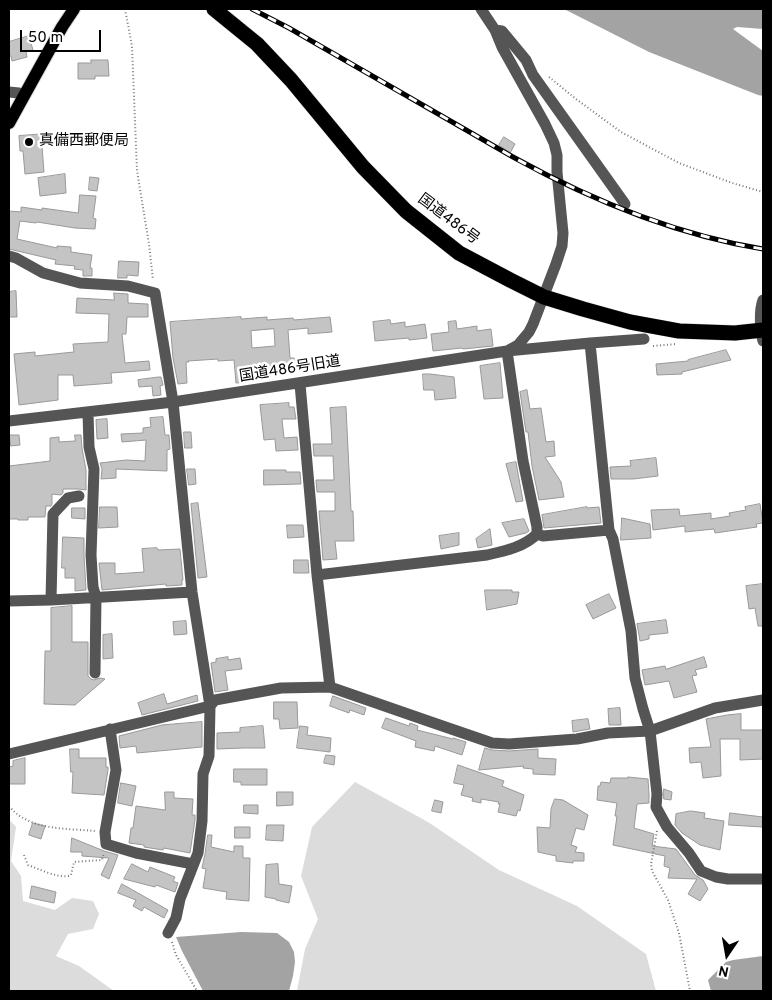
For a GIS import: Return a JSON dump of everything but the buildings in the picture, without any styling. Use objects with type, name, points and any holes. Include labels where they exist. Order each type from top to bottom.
[{"type":"highway","name":"国道486号","points":[[214,9],[256,44],[274,62],[363,167],[406,211],[458,253],[544,297],[583,310],[630,322],[679,331],[762,334]]},
{"type":"main road","points":[[9,123],[62,27],[74,9]]},
{"type":"street","points":[[317,575],[487,555],[524,544],[537,534],[523,461],[507,351],[518,345],[528,332],[544,297],[562,246],[563,233],[557,155],[554,142],[545,124],[502,47],[495,30],[481,9]]},
{"type":"street","points":[[495,30],[502,32],[526,60],[533,74],[625,204]]},
{"type":"street","points":[[526,60],[532,61],[539,69]]},
{"type":"street","points":[[9,92],[24,95]]},
{"type":"street","points":[[9,256],[43,273],[80,283],[128,286],[155,293],[173,402],[192,592],[210,706],[209,756],[203,774],[202,821],[198,853],[180,899],[176,918],[168,933]]},
{"type":"street","points":[[762,334],[761,305],[763,300]]},
{"type":"street","name":"国道486号旧道","points":[[9,421],[173,402],[507,351],[590,343],[648,342]]},
{"type":"street","points":[[590,343],[609,530],[613,540],[631,631],[635,678],[650,731],[657,794],[656,807],[667,827],[689,853],[701,871],[728,879],[763,879]]},
{"type":"street","points":[[300,384],[317,575],[330,686]]},
{"type":"street","points":[[88,412],[88,447],[94,469],[91,555],[93,587],[96,597],[95,673]]},
{"type":"street","points":[[51,600],[53,514],[68,498],[79,496]]},
{"type":"street","points":[[537,534],[543,536],[609,530]]},
{"type":"street","points":[[9,601],[192,592]]},
{"type":"street","points":[[9,754],[210,706],[215,700],[281,688],[330,686],[492,742],[509,744],[577,739],[608,733],[650,731],[716,708],[763,700]]},
{"type":"street","points":[[110,729],[116,770],[105,832],[106,844],[136,853],[193,864]]},
{"type":"path","points":[[125,9],[132,46],[137,171],[155,293]]},
{"type":"path","points":[[539,69],[621,132],[678,163],[763,192]]},
{"type":"path","points":[[648,342],[679,344]]},
{"type":"path","points":[[9,806],[14,812],[28,821],[42,826],[105,832]]},
{"type":"path","points":[[660,813],[651,864],[652,871],[668,900],[679,934],[690,991]]},
{"type":"path","points":[[24,855],[28,866],[67,877],[71,875],[74,862],[102,860],[106,844]]},
{"type":"path","points":[[168,933],[176,955],[197,991]]},
{"type":"shaded area","points":[[564,9],[763,9],[763,29],[737,27],[733,29],[763,51],[763,96],[649,52]]},
{"type":"shaded area","points":[[355,782],[428,822],[499,870],[577,906],[646,954],[656,991],[297,991],[305,949],[318,919],[301,876],[312,827]]},
{"type":"shaded area","points":[[9,819],[16,827],[11,861],[21,876],[23,901],[55,910],[72,898],[93,901],[99,914],[93,929],[68,934],[56,956],[79,966],[114,991],[9,991]]},
{"type":"shaded area","points":[[241,932],[277,933],[289,942],[294,952],[295,962],[289,991],[203,991],[176,937]]},
{"type":"shaded area","points":[[763,956],[763,991],[711,991],[708,980],[726,962]]},
{"type":"railway","points":[[252,9],[289,28],[513,157],[572,187],[666,225],[698,235],[763,249]]},
{"type":"place","name":"真備西郵便局","points":[[29,142]]}]
